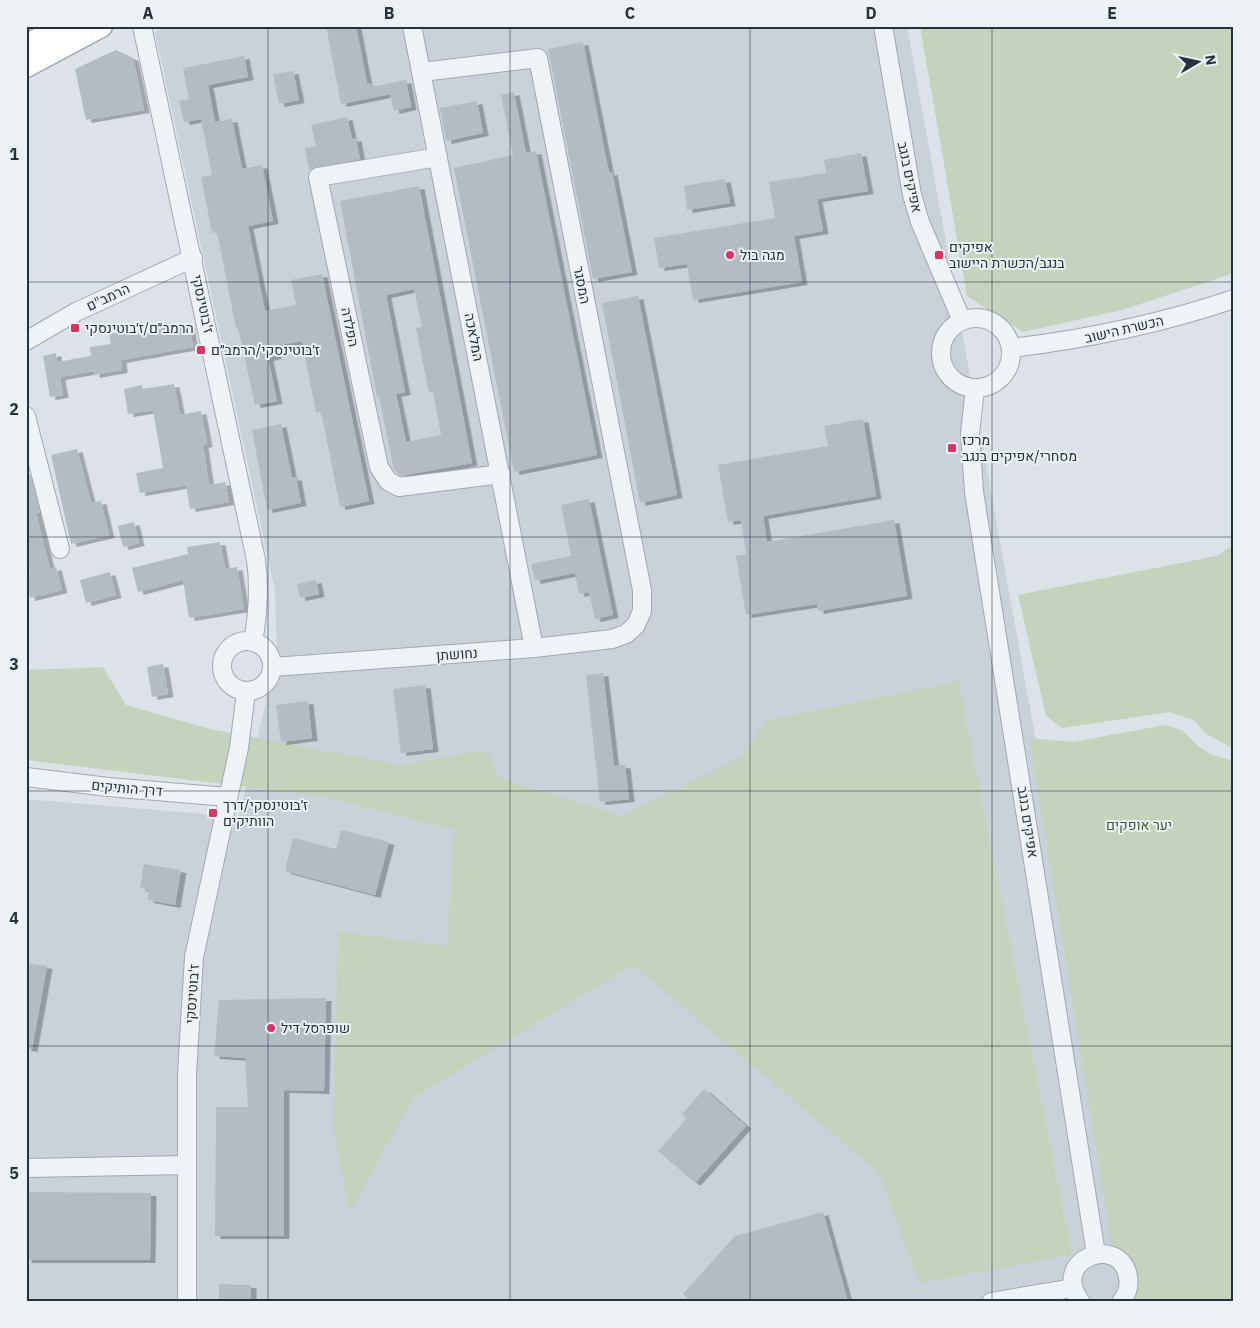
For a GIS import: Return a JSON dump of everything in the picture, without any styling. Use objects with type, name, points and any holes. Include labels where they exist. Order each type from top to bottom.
[{"type":"main road","points":[[26,46],[63,26]]},
{"type":"main road","points":[[26,66],[101,26]]},
{"type":"street","name":"ז'בוטינסקי","points":[[142,26],[256,560],[260,584],[253,642]]},
{"type":"street","name":"המלאכה","points":[[412,26],[534,648]]},
{"type":"street","name":"אפיקים בנגב","points":[[883,26],[912,195],[920,222],[962,321]]},
{"type":"street","name":"המסגר","points":[[422,72],[538,58],[642,590],[642,611],[636,625]]},
{"type":"street","name":"הפלדה","points":[[438,157],[318,177],[379,467],[388,481],[400,487],[501,474]]},
{"type":"street","name":"הרמב\"ם","points":[[26,341],[76,312],[193,258]]},
{"type":"street","name":"הכשרת הישוב","points":[[1011,348],[1109,334],[1170,319],[1234,299]]},
{"type":"street","points":[[978,318],[991,321],[1002,329],[1011,348],[1010,361],[1005,374],[988,386],[975,388],[955,382],[946,371],[942,359],[944,338],[953,326],[962,321],[978,318]]},
{"type":"street","name":"אפיקים בנגב","points":[[975,388],[970,434],[974,492],[1096,1254]]},
{"type":"street","points":[[26,416],[60,550]]},
{"type":"street","name":"נחושתן","points":[[273,667],[534,648],[612,639],[626,634],[636,625]]},
{"type":"street","points":[[244,641],[253,642],[265,648],[272,660],[273,667],[272,674],[264,685],[259,689],[246,692],[231,686],[223,672],[222,664],[229,649],[244,641]]},
{"type":"street","name":"ז'בוטינסקי","points":[[187,1302],[187,1074],[194,957],[239,748],[246,692]]},
{"type":"street","name":"דרך הותיקים","points":[[26,777],[108,787],[228,797]]},
{"type":"street","points":[[26,1168],[187,1165]]},
{"type":"street","points":[[991,1302],[1077,1295],[1072,1280],[1078,1266],[1089,1256],[1106,1254],[1123,1264],[1128,1273],[1127,1292],[1121,1302]]},
{"type":"shaded area","points":[[168,26],[907,26],[1137,1302],[26,1302],[26,799],[239,817],[277,655],[275,591],[155,32]]},
{"type":"green space","points":[[920,26],[1234,26],[1234,273],[1122,310],[1023,332],[967,296]]},
{"type":"green space","points":[[1234,545],[1234,749],[1206,734],[1195,721],[1170,712],[1062,728],[1046,716],[1018,595],[1216,556]]},
{"type":"green space","points":[[103,667],[126,705],[210,729],[401,765],[487,750],[499,778],[622,816],[744,756],[765,721],[958,681],[1072,1255],[919,1283],[879,1173],[633,965],[413,1098],[349,1213],[333,1126],[338,931],[447,946],[454,830],[322,796],[26,760],[26,670]]},
{"type":"green space","name":"יער אופקים","points":[[1165,725],[1182,730],[1197,745],[1212,755],[1234,761],[1234,1302],[1121,1302],[1029,738],[1073,742]]},
{"type":"building","points":[[326,26],[356,26],[367,83],[370,83],[371,87],[406,80],[411,107],[394,111],[390,94],[341,104]]},
{"type":"building","points":[[583,42],[609,173],[612,172],[632,272],[593,279],[548,49]]},
{"type":"building","points":[[116,50],[133,58],[144,110],[86,120],[75,69]]},
{"type":"building","points":[[244,56],[248,77],[208,85],[215,122],[232,119],[242,169],[262,165],[273,221],[248,226],[265,311],[296,305],[291,280],[322,274],[369,501],[340,507],[321,411],[316,412],[302,341],[274,346],[276,356],[268,358],[277,401],[255,405],[238,328],[236,328],[217,232],[212,233],[201,177],[212,175],[201,119],[184,122],[179,101],[189,99],[183,68]]},
{"type":"building","points":[[293,71],[299,100],[279,104],[273,74]]},
{"type":"building","points":[[514,92],[526,153],[536,151],[597,455],[514,472],[454,168],[513,155],[501,95]]},
{"type":"building","points":[[477,101],[483,133],[446,141],[440,108]]},
{"type":"building","points":[[347,117],[352,139],[356,138],[360,159],[309,170],[305,148],[316,146],[311,125]]},
{"type":"building","points":[[861,153],[868,191],[817,199],[823,231],[794,236],[802,282],[693,300],[687,264],[659,268],[654,238],[775,218],[769,182],[826,173],[824,160]]},
{"type":"building","points":[[725,179],[730,203],[687,210],[684,186]]},
{"type":"building","points":[[419,186],[472,463],[401,476],[394,470],[379,397],[377,397],[340,201]],"holes":[[[414,289],[422,327],[416,328],[429,393],[433,392],[441,435],[406,442],[396,394],[405,392],[386,295]]]},
{"type":"building","points":[[638,296],[677,495],[640,503],[602,303]]},
{"type":"building","points":[[189,323],[193,347],[121,360],[122,370],[94,375],[94,371],[60,377],[63,395],[50,397],[43,356],[56,353],[57,362],[91,356],[90,347],[111,344],[109,334],[129,331],[130,333]]},
{"type":"building","points":[[174,384],[180,415],[201,411],[207,444],[203,445],[209,485],[225,482],[229,502],[190,509],[186,485],[140,493],[136,473],[163,468],[153,410],[128,414],[124,389],[142,385],[143,389]]},
{"type":"building","points":[[863,419],[876,496],[763,516],[767,542],[894,520],[907,596],[818,611],[817,604],[746,615],[736,556],[746,554],[741,520],[728,522],[718,465],[828,446],[824,426]]},
{"type":"building","points":[[281,424],[292,478],[296,477],[301,503],[267,510],[252,430]]},
{"type":"building","points":[[77,449],[91,503],[101,501],[109,535],[71,544],[51,455]]},
{"type":"building","points":[[26,474],[30,474],[40,512],[36,513],[50,569],[56,567],[62,590],[30,598],[26,582],[26,575],[30,574],[26,558]]},
{"type":"building","points":[[589,499],[613,615],[595,619],[589,592],[579,594],[575,573],[535,581],[531,564],[571,556],[561,505]]},
{"type":"building","points":[[134,522],[139,543],[123,547],[118,526]]},
{"type":"building","points":[[220,542],[225,569],[237,567],[244,609],[189,618],[183,580],[138,592],[132,568],[188,554],[187,547]]},
{"type":"building","points":[[110,572],[116,595],[86,603],[80,580]]},
{"type":"building","points":[[316,580],[319,594],[300,598],[297,584]]},
{"type":"building","points":[[163,664],[168,694],[152,697],[147,667]]},
{"type":"building","points":[[603,673],[614,766],[625,765],[629,799],[600,802],[586,675]]},
{"type":"building","points":[[425,685],[433,749],[401,753],[393,689]]},
{"type":"building","points":[[308,701],[312,738],[281,742],[276,705]]},
{"type":"building","points":[[341,830],[389,842],[375,895],[285,871],[293,838],[336,849]]},
{"type":"building","points":[[144,864],[181,870],[175,905],[148,900],[149,890],[140,888]]},
{"type":"building","points":[[26,963],[47,966],[32,1049],[26,1048]]},
{"type":"building","points":[[326,998],[324,1091],[284,1090],[284,1236],[215,1236],[216,1107],[248,1107],[245,1058],[214,1056],[219,1000]]},
{"type":"building","points":[[704,1089],[746,1126],[695,1183],[658,1151],[686,1119],[682,1114]]},
{"type":"building","points":[[26,1192],[151,1193],[150,1260],[26,1260]]},
{"type":"building","points":[[823,1212],[848,1302],[692,1302],[683,1294],[735,1236]]},
{"type":"building","points":[[219,1284],[251,1285],[251,1302],[219,1302]]},
{"type":"place","name":"מגה בול","points":[[730,255]]},
{"type":"place","name":"אפיקים בנגב/הכשרת היישוב","points":[[939,255]]},
{"type":"place","name":"הרמב״ם/ז׳בוטינסקי","points":[[75,328]]},
{"type":"place","name":"ז׳בוטינסקי/הרמב״ם","points":[[201,350]]},
{"type":"place","name":"מרכז מסחרי/אפיקים בנגב","points":[[952,448]]},
{"type":"place","name":"ז׳בוטינסקי/דרך הוותיקים","points":[[213,813]]},
{"type":"place","name":"שופרסל דיל","points":[[271,1028]]}]
